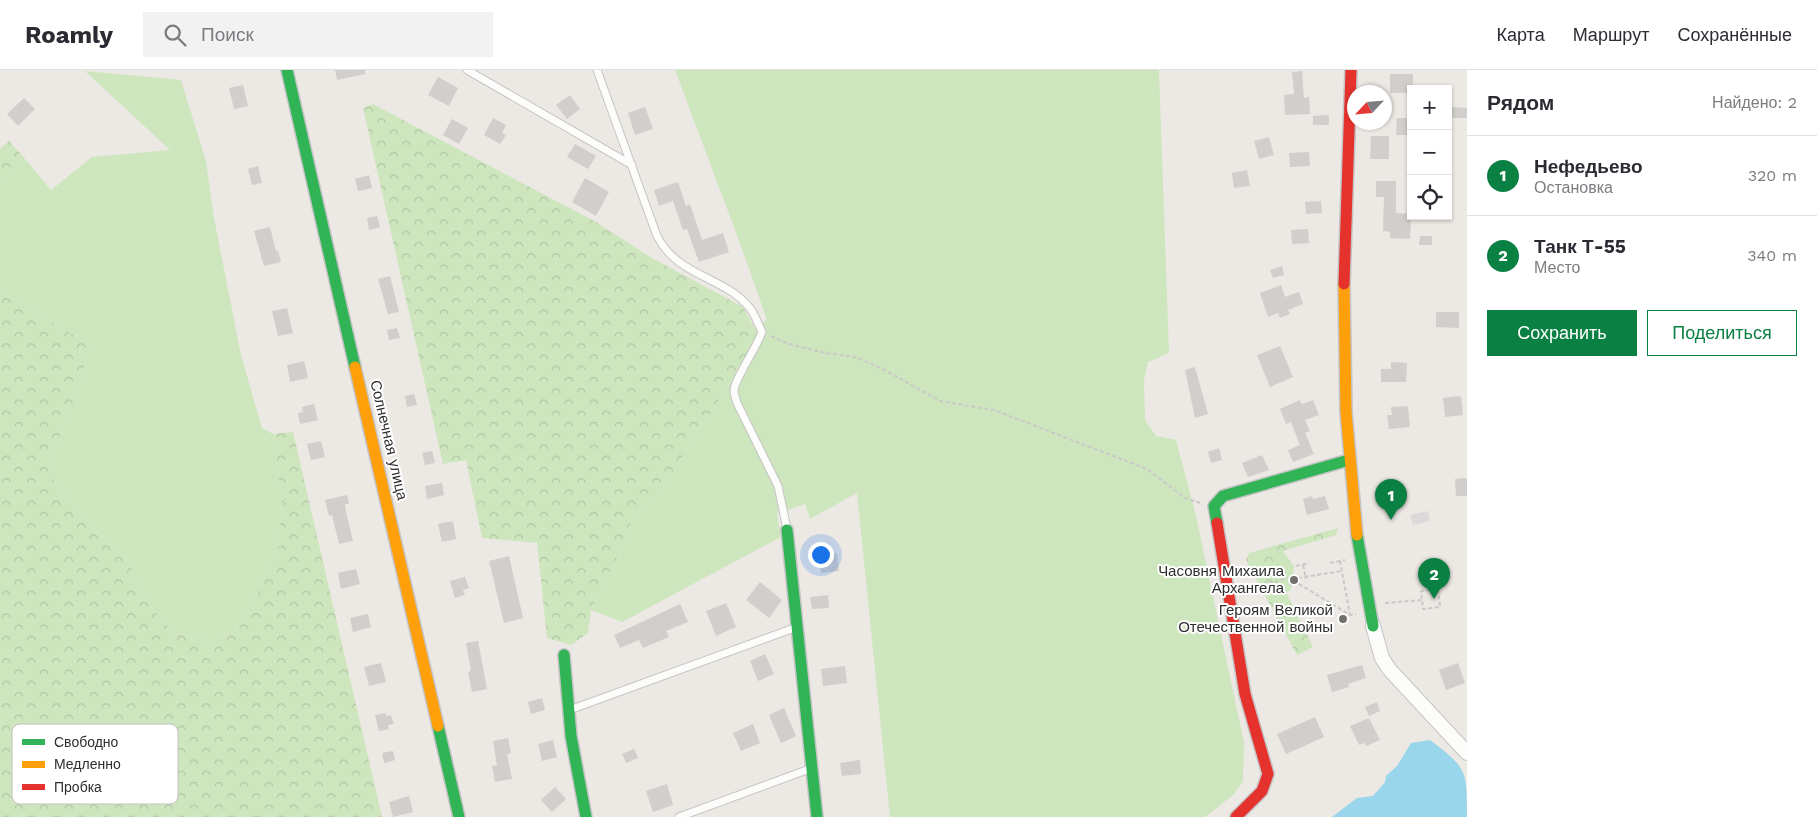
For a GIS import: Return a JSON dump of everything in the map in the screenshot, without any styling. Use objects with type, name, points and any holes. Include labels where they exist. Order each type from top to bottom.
[{"type":"street","name":"Солнечная улица","points":[[288,70],[459,817]]},
{"type":"street","points":[[1351,70],[1344,303],[1349,460],[1360,558],[1373,626],[1382,658],[1389,669],[1467,753]]},
{"type":"street","points":[[1236,817],[1262,791],[1268,774],[1245,694],[1214,506],[1223,496],[1349,460]]},
{"type":"street","points":[[787,530],[817,817]]},
{"type":"street","points":[[564,655],[566,710],[577,778],[586,817]]},
{"type":"lane","points":[[468,70],[632,165]]},
{"type":"lane","points":[[597,70],[665,251],[678,263],[731,293],[749,308],[762,332],[734,391],[737,403],[778,486],[787,530]]},
{"type":"lane","points":[[575,708],[797,626]]},
{"type":"lane","points":[[679,817],[812,768]]},
{"type":"path","points":[[762,332],[825,354],[855,357],[883,369],[940,401],[994,410],[1147,469],[1185,498],[1214,506]]},
{"type":"path","points":[[1289,578],[1290,585],[1299,584],[1350,614],[1340,561]]},
{"type":"path","points":[[1296,566],[1309,563]]},
{"type":"path","points":[[1302,564],[1306,579]]},
{"type":"path","points":[[1228,594],[1289,578],[1306,579],[1342,571]]},
{"type":"path","points":[[1298,578],[1299,584]]},
{"type":"path","points":[[1438,589],[1440,607],[1423,609],[1422,600],[1421,591],[1438,589]]},
{"type":"path","points":[[1369,605],[1422,600]]},
{"type":"shaded area","points":[[1428,511],[1430,521],[1413,525],[1410,515]]},
{"type":"green space","points":[[675,70],[1159,70],[1169,353],[1148,362],[1144,380],[1145,420],[1156,436],[1176,440],[1196,516],[1244,743],[1243,781],[1233,795],[1205,817],[890,817],[857,493],[810,519],[805,504],[777,514],[781,537],[622,622],[591,610],[620,552],[634,515],[655,499],[745,359],[754,327],[767,320]]},
{"type":"green space","points":[[85,71],[181,80],[206,161],[214,218],[241,355],[262,428],[273,434],[282,502],[278,550],[254,599],[235,631],[212,642],[173,633],[147,602],[127,559],[91,526],[55,483],[49,464],[77,392],[90,345],[0,291],[0,182],[26,160],[51,190],[92,157],[170,150]]},
{"type":"green space","points":[[373,104],[596,222],[652,258],[743,307],[754,327],[745,359],[655,499],[634,515],[620,552],[591,610],[588,633],[571,645],[547,638],[537,543],[482,538],[466,460],[443,464],[363,108]]},
{"type":"green space","points":[[9,141],[26,160],[0,182],[0,149]]},
{"type":"green space","points":[[0,291],[90,345],[77,392],[49,464],[55,483],[91,526],[127,559],[147,602],[173,633],[212,642],[235,631],[254,599],[278,550],[282,502],[273,434],[293,432],[382,817],[0,817]]},
{"type":"green space","points":[[1338,528],[1336,535],[1283,551],[1294,566],[1291,590],[1286,592],[1313,647],[1297,655],[1246,560],[1249,553]]},
{"type":"water","points":[[1430,740],[1451,757],[1462,771],[1465,779],[1467,817],[1332,817],[1357,798],[1373,796],[1385,782],[1386,776],[1397,766],[1411,743]]},
{"type":"building","points":[[335,70],[365,70],[365,74],[337,80]]},
{"type":"building","points":[[1302,71],[1304,98],[1309,97],[1310,114],[1285,115],[1284,95],[1294,94],[1292,72]]},
{"type":"building","points":[[1390,74],[1413,74],[1413,85],[1407,85],[1407,93],[1392,93],[1392,85],[1390,85]]},
{"type":"building","points":[[438,77],[458,88],[449,106],[428,95]]},
{"type":"building","points":[[243,85],[248,106],[234,109],[229,88]]},
{"type":"building","points":[[570,95],[580,109],[567,119],[556,105]]},
{"type":"building","points":[[24,98],[35,109],[18,126],[7,114]]},
{"type":"building","points":[[645,107],[653,129],[635,135],[628,113]]},
{"type":"building","points":[[1452,107],[1467,108],[1467,118],[1452,118]]},
{"type":"building","points":[[1329,115],[1329,125],[1313,125],[1313,116]]},
{"type":"building","points":[[493,118],[506,125],[502,133],[506,135],[500,144],[484,135]]},
{"type":"building","points":[[1397,118],[1407,118],[1407,135],[1396,135]]},
{"type":"building","points":[[452,119],[468,128],[459,144],[443,135]]},
{"type":"building","points":[[1371,136],[1389,136],[1389,159],[1370,159]]},
{"type":"building","points":[[1269,137],[1274,155],[1259,159],[1254,141]]},
{"type":"building","points":[[575,144],[596,156],[588,169],[567,157]]},
{"type":"building","points":[[1309,152],[1310,166],[1290,167],[1289,153]]},
{"type":"building","points":[[258,166],[262,183],[252,185],[248,169]]},
{"type":"building","points":[[1247,170],[1250,186],[1234,188],[1232,173]]},
{"type":"building","points":[[369,175],[372,188],[358,191],[355,179]]},
{"type":"building","points":[[585,178],[609,192],[596,216],[572,202]]},
{"type":"building","points":[[1376,181],[1396,181],[1396,213],[1407,214],[1407,220],[1411,220],[1410,239],[1390,238],[1390,232],[1383,231],[1384,197],[1376,197]]},
{"type":"building","points":[[678,182],[686,206],[690,204],[702,240],[723,233],[729,252],[699,262],[687,229],[683,230],[673,201],[659,206],[654,190]]},
{"type":"building","points":[[1321,201],[1322,213],[1306,214],[1305,202]]},
{"type":"building","points":[[377,216],[380,227],[369,230],[367,218]]},
{"type":"building","points":[[270,227],[281,262],[264,266],[254,231]]},
{"type":"building","points":[[1308,229],[1309,243],[1292,244],[1291,230]]},
{"type":"building","points":[[1420,236],[1432,236],[1432,245],[1419,245]]},
{"type":"building","points":[[1282,266],[1284,275],[1273,278],[1270,270]]},
{"type":"building","points":[[390,276],[399,312],[388,314],[378,279]]},
{"type":"building","points":[[1281,285],[1285,297],[1299,292],[1303,304],[1288,310],[1290,314],[1280,318],[1278,313],[1268,317],[1260,293]]},
{"type":"building","points":[[287,308],[293,333],[278,336],[272,311]]},
{"type":"building","points":[[1436,312],[1459,312],[1459,328],[1436,327]]},
{"type":"building","points":[[397,328],[400,338],[389,340],[387,330]]},
{"type":"building","points":[[1280,346],[1293,377],[1270,387],[1257,355]]},
{"type":"building","points":[[304,361],[308,378],[290,382],[287,365]]},
{"type":"building","points":[[1391,362],[1407,363],[1406,382],[1381,382],[1381,369],[1391,369]]},
{"type":"building","points":[[1195,367],[1208,414],[1195,418],[1185,370]]},
{"type":"building","points":[[414,394],[417,405],[407,407],[405,396]]},
{"type":"building","points":[[1461,396],[1463,415],[1445,417],[1443,398]]},
{"type":"building","points":[[1300,400],[1302,404],[1313,400],[1319,415],[1305,420],[1310,431],[1305,433],[1314,454],[1293,462],[1288,450],[1300,445],[1291,422],[1286,424],[1280,409]]},
{"type":"building","points":[[314,404],[318,420],[300,424],[298,413],[303,412],[302,407]]},
{"type":"building","points":[[1408,406],[1410,427],[1389,429],[1387,415],[1392,415],[1391,407]]},
{"type":"building","points":[[321,441],[325,457],[311,460],[307,444]]},
{"type":"building","points":[[1219,448],[1222,460],[1211,463],[1208,452]]},
{"type":"building","points":[[432,451],[435,463],[425,465],[422,453]]},
{"type":"building","points":[[1262,455],[1269,470],[1248,477],[1242,463]]},
{"type":"building","points":[[1467,478],[1467,496],[1456,496],[1455,479]]},
{"type":"building","points":[[442,483],[444,495],[427,499],[425,486]]},
{"type":"building","points":[[347,495],[349,504],[345,504],[346,512],[353,541],[339,544],[332,515],[329,516],[325,500]]},
{"type":"building","points":[[1312,496],[1313,499],[1325,496],[1329,509],[1307,515],[1303,499]]},
{"type":"building","points":[[453,521],[456,539],[442,542],[438,524]]},
{"type":"building","points":[[837,553],[839,571],[821,573],[819,555]]},
{"type":"building","points":[[509,556],[523,618],[504,623],[489,561]]},
{"type":"building","points":[[356,569],[360,584],[341,589],[338,573]]},
{"type":"building","points":[[465,577],[469,588],[463,590],[465,595],[455,598],[450,581]]},
{"type":"building","points":[[760,582],[782,600],[769,618],[746,600]]},
{"type":"building","points":[[828,595],[829,608],[812,609],[810,597]]},
{"type":"building","points":[[726,603],[736,627],[716,636],[706,611]]},
{"type":"building","points":[[680,604],[688,622],[666,631],[669,637],[643,648],[639,640],[620,648],[614,635]]},
{"type":"building","points":[[368,614],[371,627],[353,632],[350,618]]},
{"type":"building","points":[[478,641],[487,689],[472,692],[468,672],[471,671],[466,643]]},
{"type":"building","points":[[765,654],[774,674],[758,681],[750,661]]},
{"type":"building","points":[[381,663],[386,682],[369,686],[364,667]]},
{"type":"building","points":[[1458,663],[1465,683],[1446,690],[1439,670]]},
{"type":"building","points":[[1362,665],[1366,678],[1348,684],[1349,687],[1332,692],[1327,675]]},
{"type":"building","points":[[845,666],[847,683],[823,686],[821,669]]},
{"type":"building","points":[[542,698],[545,710],[531,714],[528,702]]},
{"type":"building","points":[[1377,702],[1380,711],[1369,716],[1365,707]]},
{"type":"building","points":[[784,708],[796,736],[781,743],[769,715]]},
{"type":"building","points":[[385,713],[386,716],[391,715],[394,724],[388,725],[389,729],[379,731],[375,715]]},
{"type":"building","points":[[1315,717],[1324,737],[1286,754],[1277,734]]},
{"type":"building","points":[[1369,718],[1380,740],[1366,746],[1364,743],[1359,745],[1350,726]]},
{"type":"building","points":[[753,724],[760,743],[741,751],[733,733]]},
{"type":"building","points":[[508,738],[511,753],[507,754],[512,779],[495,782],[492,766],[497,765],[493,741]]},
{"type":"building","points":[[553,740],[557,757],[542,761],[538,744]]},
{"type":"building","points":[[634,749],[638,758],[626,763],[622,754]]},
{"type":"building","points":[[393,751],[395,760],[384,763],[382,753]]},
{"type":"building","points":[[860,760],[861,774],[842,776],[840,763]]},
{"type":"building","points":[[667,784],[673,805],[653,812],[646,791]]},
{"type":"building","points":[[555,787],[566,799],[552,812],[541,800]]},
{"type":"building","points":[[409,796],[413,812],[393,817],[389,802]]},
{"type":"traffic: fast","points":[[287,70],[355,367]]},
{"type":"traffic: fast","points":[[1217,523],[1214,506],[1223,496],[1349,460]]},
{"type":"traffic: fast","points":[[787,530],[817,817]]},
{"type":"traffic: fast","points":[[1357,535],[1373,626]]},
{"type":"traffic: fast","points":[[564,655],[571,736],[586,817]]},
{"type":"traffic: fast","points":[[438,726],[459,817]]},
{"type":"traffic: slow","points":[[1344,284],[1346,412],[1357,535]]},
{"type":"traffic: slow","points":[[355,367],[438,726]]},
{"type":"traffic: jam","points":[[1344,284],[1351,70]]},
{"type":"traffic: jam","points":[[1217,523],[1245,694],[1268,774],[1262,791],[1236,817]]},
{"type":"place","name":"Нефедьево","points":[[1391,520]]},
{"type":"place","name":"Часовня Михаила Архангела","points":[[1294,580]]},
{"type":"place","name":"Танк Т-55","points":[[1434,599]]},
{"type":"place","name":"Героям Великой Отечественной войны","points":[[1343,619]]}]
